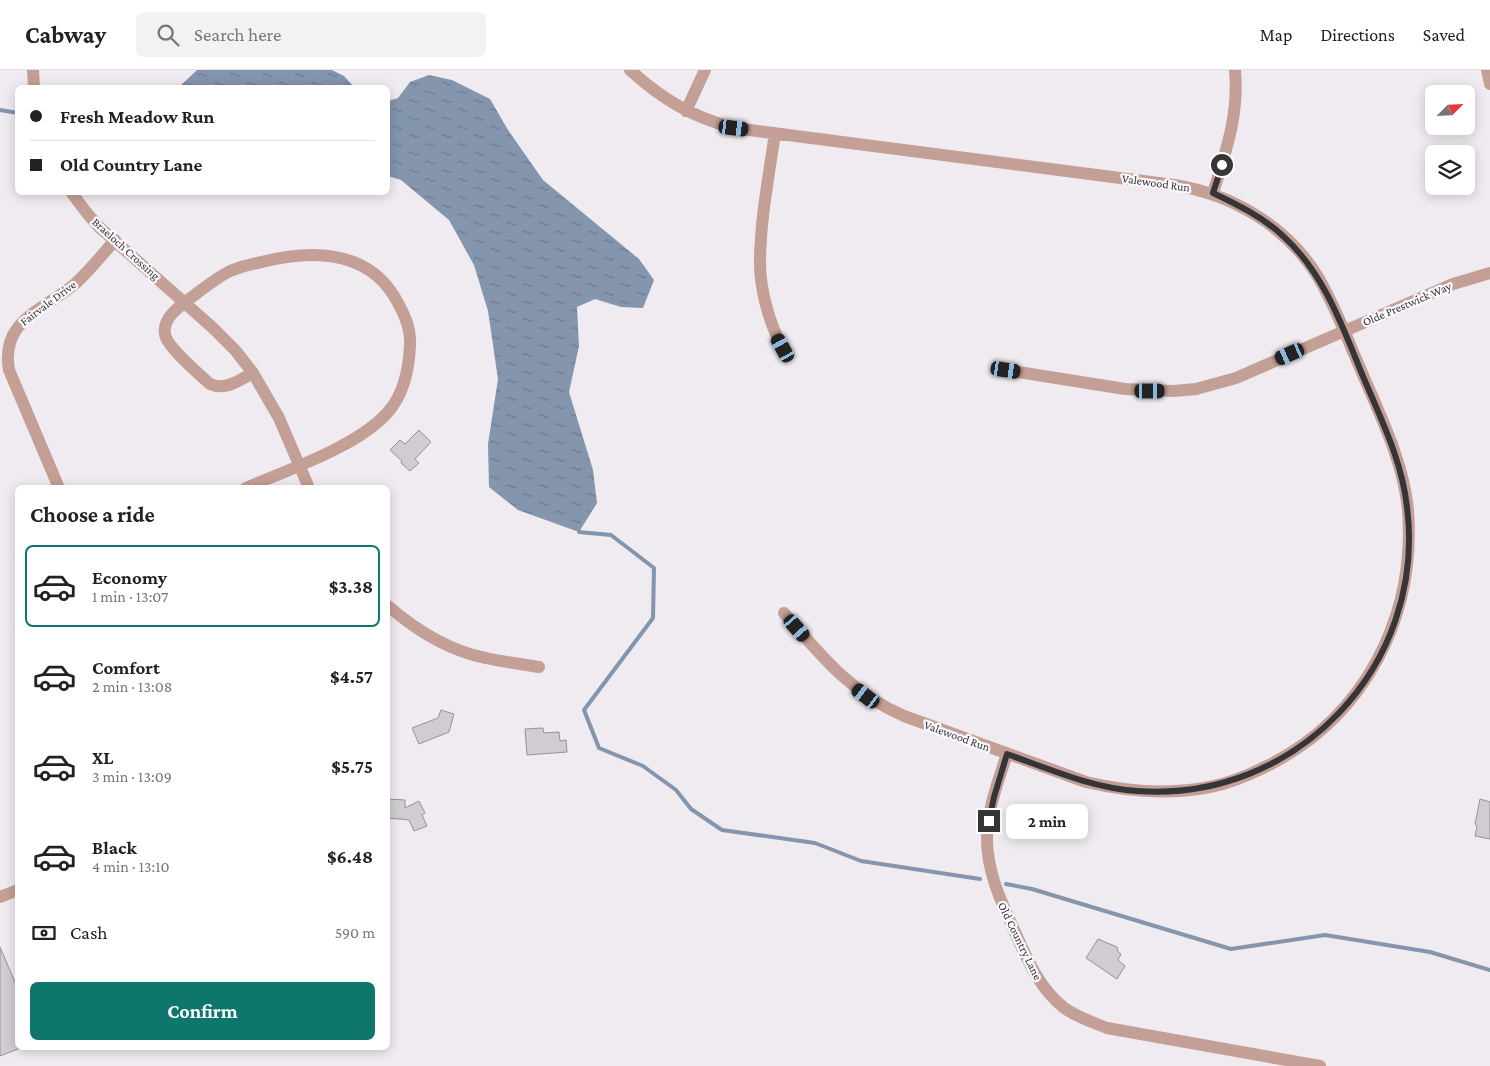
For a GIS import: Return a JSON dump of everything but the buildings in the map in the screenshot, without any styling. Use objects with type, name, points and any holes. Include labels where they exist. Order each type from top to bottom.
[{"type":"street","points":[[33,70],[34,85]]},
{"type":"street","name":"Valewood Run","points":[[630,70],[648,86],[686,111],[710,122],[734,128],[1174,185],[1213,193],[1240,205],[1283,236],[1317,275],[1344,330],[1396,455],[1402,477],[1408,508],[1409,543],[1406,574],[1392,630],[1367,678],[1348,704],[1328,726],[1305,744],[1280,760],[1234,780],[1213,786],[1188,790],[1138,792],[1114,789],[1086,782],[1007,754],[883,707],[848,682],[784,613]]},
{"type":"street","points":[[686,111],[705,70]]},
{"type":"street","points":[[1213,193],[1232,130],[1236,95],[1236,70]]},
{"type":"street","points":[[1487,70],[1490,84]]},
{"type":"street","points":[[775,133],[760,265],[764,294],[771,320],[775,334],[783,348]]},
{"type":"street","name":"Braeloch Crossing","points":[[73,195],[86,212],[185,302],[234,350],[253,373],[279,418],[308,485]]},
{"type":"street","name":"Fairvale Drive","points":[[57,485],[9,370],[8,344],[20,324],[75,284],[115,240]]},
{"type":"street","points":[[253,373],[230,385],[216,387],[210,384],[169,344],[164,332],[166,322],[172,313],[217,278],[242,266],[291,255],[308,254],[345,258],[363,265],[379,277],[392,293],[407,324],[410,341],[406,377],[389,411],[363,434],[343,445],[253,485]]},
{"type":"street","name":"Olde Prestwick Way","points":[[1006,370],[1125,389],[1150,391],[1182,390],[1217,384],[1236,378],[1453,284],[1490,273]]},
{"type":"street","points":[[390,608],[405,621],[454,648],[484,658],[539,667]]},
{"type":"street","name":"Old Country Lane","points":[[1007,754],[989,821],[988,856],[998,894],[1029,964],[1039,981],[1062,1007],[1076,1016],[1107,1028],[1320,1066]]},
{"type":"street","points":[[0,897],[15,891]]},
{"type":"water","points":[[197,70],[332,70],[344,76],[352,85],[181,85]]},
{"type":"water","points":[[429,75],[452,80],[490,99],[508,130],[543,180],[639,259],[654,280],[643,308],[621,307],[595,299],[577,307],[579,346],[569,392],[593,470],[597,503],[579,532],[518,510],[489,487],[488,444],[498,379],[488,311],[474,265],[449,220],[401,180],[390,177],[390,100],[398,98],[410,82]]},
{"type":"waterway","points":[[0,110],[15,112]]},
{"type":"waterway","points":[[579,532],[611,535],[654,568],[653,618],[584,710],[599,748],[643,766],[676,790],[691,809],[722,830],[815,843],[861,861],[980,879]]},
{"type":"waterway","points":[[1006,884],[1032,889],[1231,949],[1325,935],[1430,952],[1490,970]]},
{"type":"route","points":[[989,821],[1007,754],[1086,782],[1114,789],[1138,792],[1188,790],[1213,786],[1256,772],[1280,760],[1328,726],[1348,704],[1367,678],[1392,630],[1406,574],[1409,543],[1408,508],[1402,477],[1393,448],[1344,330],[1317,275],[1301,254],[1263,220],[1240,205],[1213,193],[1222,165]]}]
